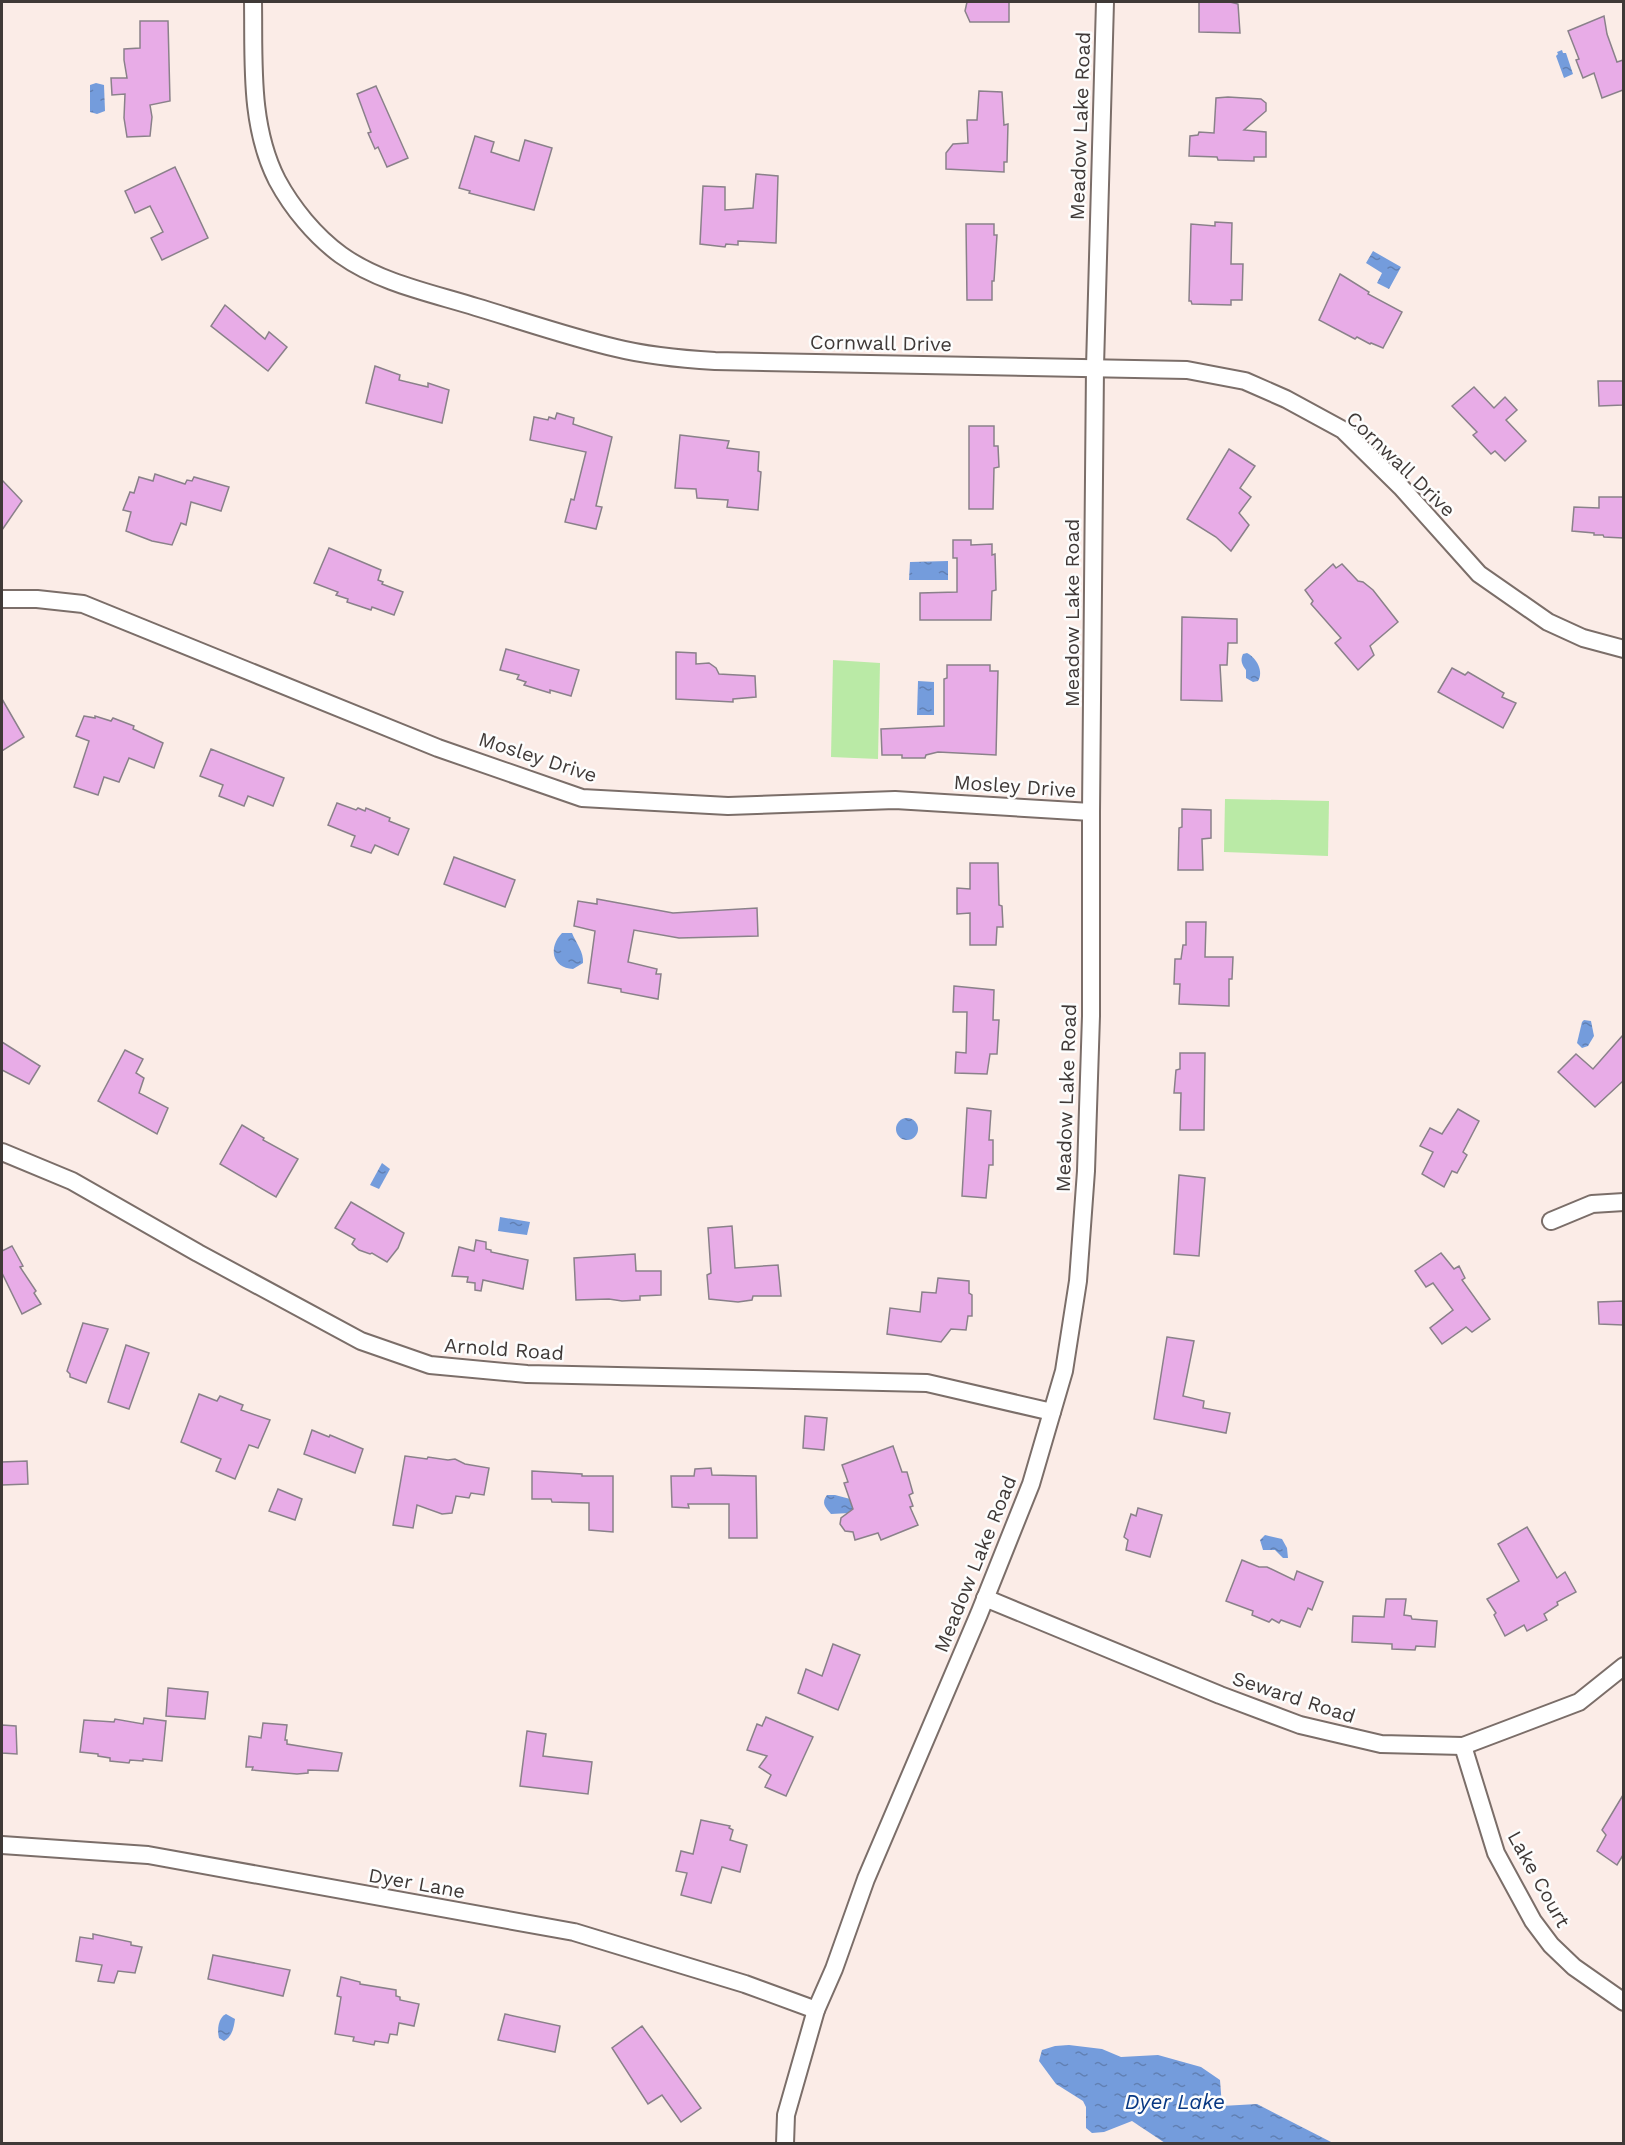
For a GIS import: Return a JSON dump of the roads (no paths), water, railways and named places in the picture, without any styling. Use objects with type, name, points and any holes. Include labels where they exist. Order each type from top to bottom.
[{"type":"street","name":"Cornwall Drive","points":[[253,2],[255,98],[266,156],[276,178],[289,202],[326,241],[348,259],[385,278],[617,349],[666,357],[714,361],[1188,370],[1245,381],[1287,399],[1343,430],[1401,487],[1479,574],[1548,622],[1583,638],[1623,649]]},
{"type":"street","name":"Meadow Lake Road","points":[[785,2144],[786,2115],[816,2010],[834,1969],[866,1879],[986,1598],[1031,1484],[1065,1371],[1078,1281],[1086,1171],[1092,1016],[1091,812],[1095,368],[1104,2]]},
{"type":"street","name":"Mosley Drive","points":[[2,598],[83,604],[438,748],[582,798],[728,806],[895,800],[1091,812]]},
{"type":"street","name":"Arnold Road","points":[[2,1152],[72,1181],[198,1253],[361,1341],[430,1365],[527,1374],[927,1383],[1052,1412]]},
{"type":"street","points":[[1551,1221],[1592,1204],[1623,1202]]},
{"type":"street","name":"Seward Road","points":[[986,1598],[1300,1725],[1381,1744],[1463,1746],[1579,1702],[1623,1666]]},
{"type":"street","name":"Lake Court","points":[[1463,1746],[1496,1853],[1533,1921],[1551,1945],[1574,1967],[1623,2002]]},
{"type":"street","name":"Dyer Lane","points":[[2,1845],[148,1855],[574,1932],[745,1984],[816,2010]]},
{"type":"water","points":[[1562,50],[1566,53],[1573,74],[1564,78],[1556,56],[1557,52]]},
{"type":"water","points":[[96,83],[104,85],[105,111],[97,114],[90,112],[90,85]]},
{"type":"water","points":[[1373,251],[1401,267],[1389,289],[1377,283],[1382,273],[1366,263]]},
{"type":"water","points":[[948,561],[948,580],[909,580],[910,562]]},
{"type":"water","points":[[1247,653],[1259,666],[1258,681],[1253,682],[1246,678],[1242,658],[1243,654]]},
{"type":"water","points":[[918,681],[934,682],[934,715],[917,715]]},
{"type":"water","points":[[562,933],[572,933],[582,955],[583,963],[573,969],[560,965],[554,956],[555,944]]},
{"type":"water","points":[[1584,1020],[1591,1021],[1594,1036],[1588,1046],[1582,1048],[1577,1043]]},
{"type":"water","points":[[907,1118],[915,1121],[918,1129],[915,1137],[907,1140],[899,1137],[896,1129],[899,1121]]},
{"type":"water","points":[[382,1163],[390,1169],[379,1189],[370,1185]]},
{"type":"water","points":[[500,1217],[530,1222],[527,1235],[498,1231]]},
{"type":"water","points":[[827,1495],[854,1500],[854,1509],[850,1513],[831,1514],[824,1505]]},
{"type":"water","points":[[1265,1535],[1282,1539],[1287,1548],[1288,1558],[1283,1558],[1275,1550],[1263,1550],[1260,1540]]},
{"type":"water","points":[[226,2014],[235,2019],[231,2034],[224,2041],[219,2038],[218,2028],[221,2018]]},
{"type":"water","name":"Dyer Lake","points":[[1069,2045],[1102,2049],[1121,2057],[1158,2055],[1201,2067],[1220,2080],[1222,2106],[1257,2104],[1333,2143],[1165,2143],[1132,2121],[1104,2132],[1092,2133],[1086,2128],[1086,2107],[1083,2101],[1056,2084],[1039,2061],[1042,2050]]}]
